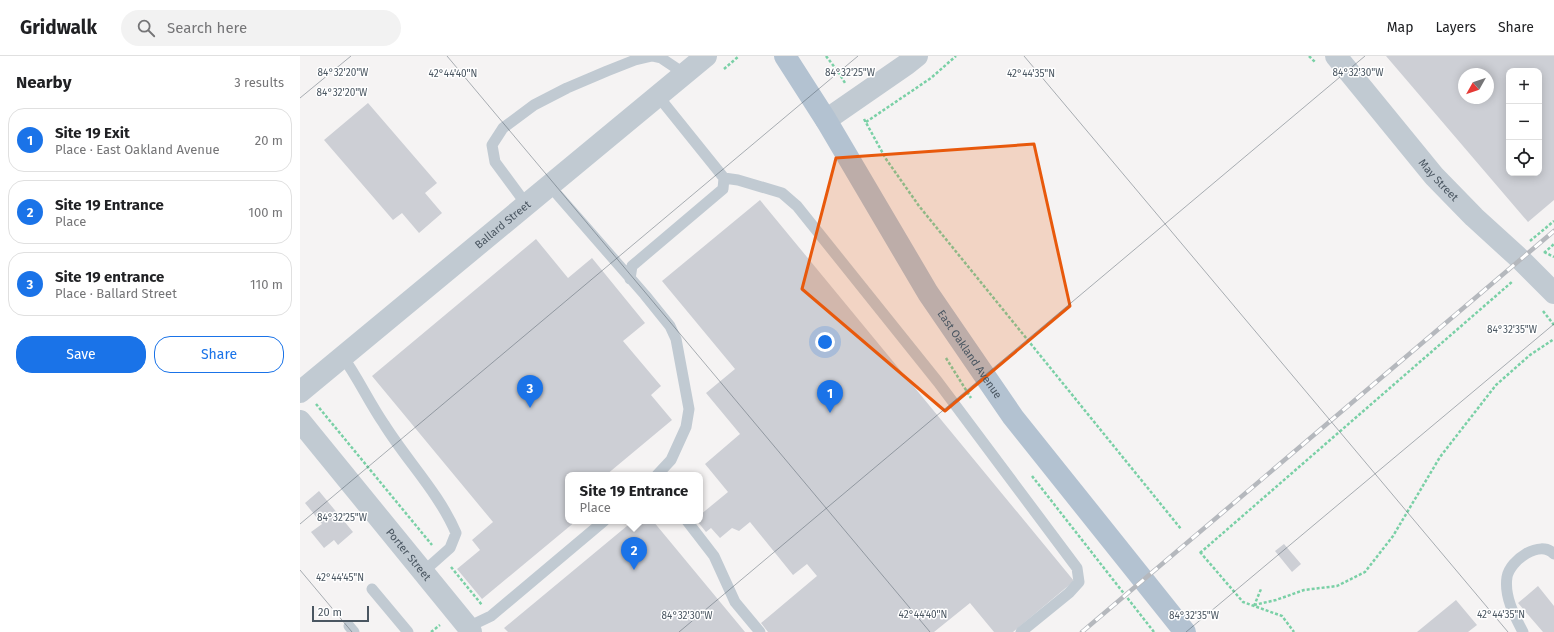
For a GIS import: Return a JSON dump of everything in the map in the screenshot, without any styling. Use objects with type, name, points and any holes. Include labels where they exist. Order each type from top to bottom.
[{"type":"main road","name":"East Oakland Avenue","points":[[785,56],[826,120],[928,293],[1013,417],[1185,632]]},
{"type":"street","name":"Ballard Street","points":[[302,391],[706,56]]},
{"type":"street","points":[[826,120],[917,56]]},
{"type":"street","name":"May Street","points":[[1336,56],[1434,176],[1474,217],[1538,257],[1554,293]]},
{"type":"street","name":"Porter Street","points":[[300,421],[423,572],[467,630]]},
{"type":"lane","points":[[526,204],[495,162],[492,145],[503,128],[534,105],[567,88],[635,60],[652,56],[661,58],[685,74]]},
{"type":"lane","points":[[658,96],[724,178],[738,180],[782,193],[797,206],[938,382],[1078,568],[1079,582],[1069,594],[1021,632]]},
{"type":"lane","points":[[630,278],[632,266],[723,189],[724,178]]},
{"type":"lane","points":[[549,185],[670,326],[676,338],[689,408],[686,427],[670,460],[660,472]]},
{"type":"lane","points":[[343,357],[355,374],[384,424],[450,518],[456,533],[450,548],[423,572]]},
{"type":"lane","points":[[467,630],[491,616],[600,524]]},
{"type":"lane","points":[[689,524],[714,556],[735,602],[760,632]]},
{"type":"lane","points":[[1523,632],[1513,612],[1507,592],[1507,575],[1514,564],[1527,552],[1542,549],[1550,550],[1554,554]]},
{"type":"lane","points":[[372,590],[408,632]]},
{"type":"path","points":[[826,56],[839,72],[886,159],[918,206],[1181,529]]},
{"type":"path","points":[[866,122],[931,78],[956,56]]},
{"type":"path","points":[[1530,241],[1554,221]]},
{"type":"path","points":[[1524,236],[1536,246]]},
{"type":"path","points":[[1294,632],[1282,616],[1243,602],[1200,552],[1554,244]]},
{"type":"path","points":[[1538,257],[1554,257]]},
{"type":"path","points":[[1254,606],[1304,590],[1336,586],[1365,572],[1393,536],[1440,457],[1496,385],[1530,355],[1554,339]]},
{"type":"path","points":[[302,391],[491,616]]},
{"type":"path","points":[[1254,606],[1262,589]]},
{"type":"path","points":[[431,632],[440,624]]},
{"type":"highlighted area","points":[[1034,144],[1070,306],[945,411],[802,289],[836,158]]},
{"type":"building","points":[[1386,56],[1554,56],[1554,200],[1528,222]]},
{"type":"building","points":[[368,103],[437,183],[425,193],[442,213],[419,233],[402,213],[393,220],[324,140]]},
{"type":"building","points":[[760,200],[1074,581],[1013,632],[994,632],[970,603],[934,632],[768,632],[761,623],[817,576],[807,564],[793,575],[750,522],[739,531],[732,528],[720,538],[711,528],[706,532],[699,524],[703,524],[703,513],[728,492],[705,464],[740,434],[706,393],[735,369],[662,281]]},
{"type":"building","points":[[536,239],[568,278],[592,258],[645,323],[623,341],[661,386],[651,395],[672,420],[610,472],[565,472],[565,524],[572,524],[482,599],[457,569],[480,550],[472,540],[493,522],[372,376]]},
{"type":"building","points":[[319,491],[353,532],[338,545],[334,540],[324,548],[311,532],[322,524],[305,503]]},
{"type":"building","points":[[629,524],[655,524],[745,632],[508,632],[504,628]]},
{"type":"building","points":[[1284,544],[1301,564],[1292,572],[1275,551]]},
{"type":"building","points":[[1538,586],[1554,606],[1554,632],[1543,632],[1518,603]]},
{"type":"building","points":[[1456,600],[1477,625],[1468,632],[1417,632]]},
{"type":"railway","points":[[1082,632],[1554,231]]},
{"type":"place","name":"Site 19 entrance","points":[[530,408]]},
{"type":"place","name":"Site 19 Exit","points":[[830,413]]},
{"type":"place","name":"Site 19 Entrance","points":[[634,570]]}]
